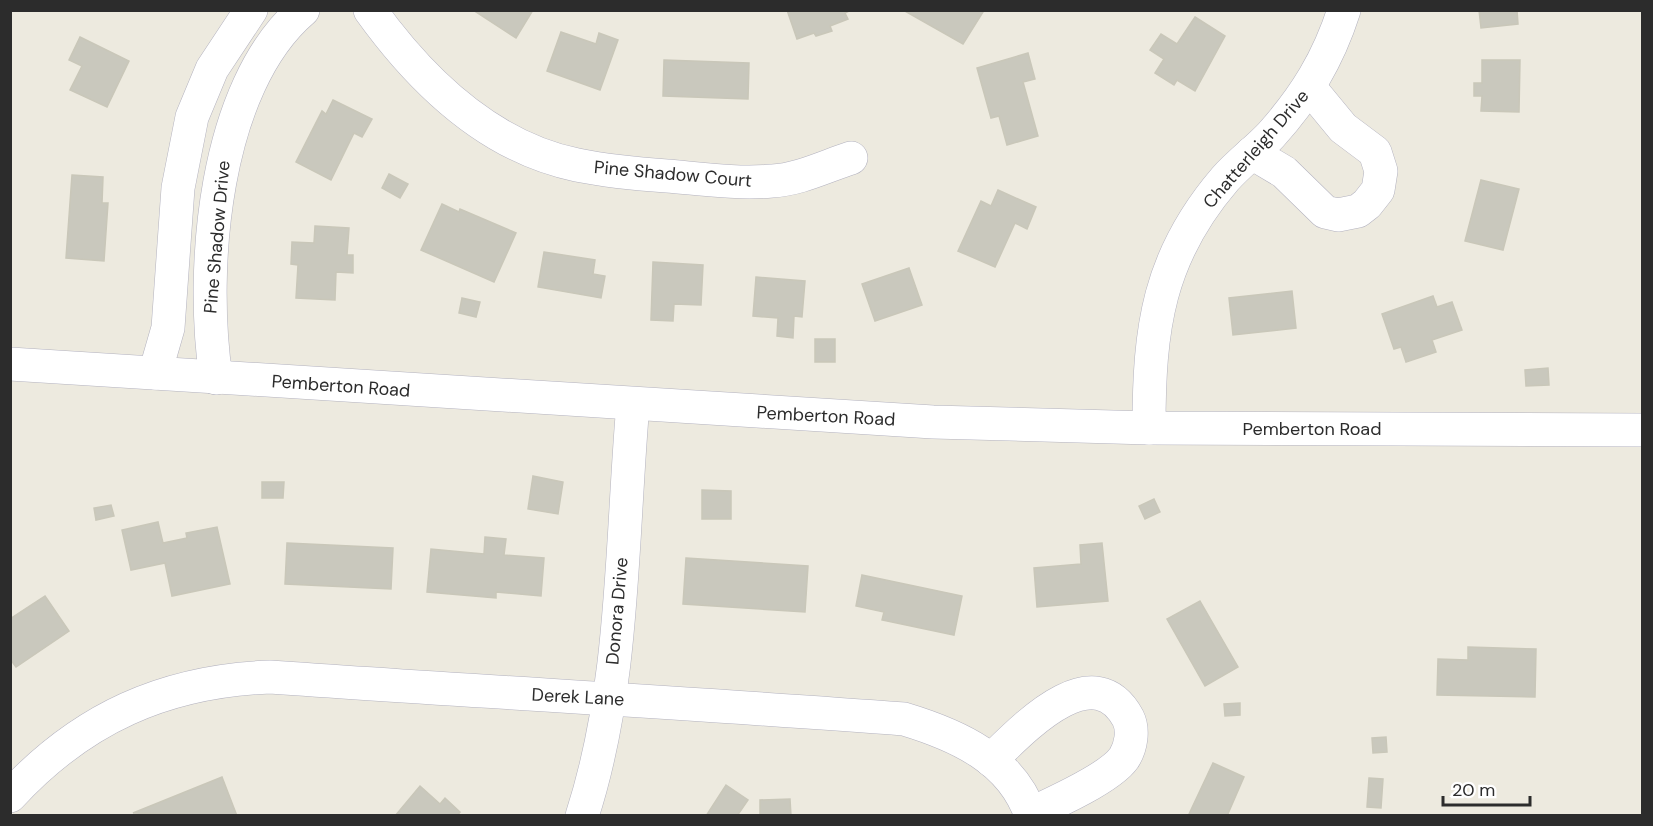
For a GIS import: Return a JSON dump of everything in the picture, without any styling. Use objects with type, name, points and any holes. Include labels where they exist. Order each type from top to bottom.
[{"type":"street","points":[[155,373],[168,328],[178,188],[192,117],[212,69],[251,10]]},
{"type":"street","name":"Pine Shadow Drive","points":[[216,378],[209,317],[217,201],[225,149],[244,96],[271,47],[303,10]]},
{"type":"street","name":"Pine Shadow Court","points":[[370,10],[415,68],[478,122],[530,150],[575,165],[624,173],[773,182],[851,158]]},
{"type":"street","name":"Chatterleigh Drive","points":[[1149,428],[1152,337],[1168,271],[1187,232],[1226,178],[1252,153],[1310,88],[1344,10]]},
{"type":"street","points":[[1252,153],[1284,172],[1325,212],[1338,214],[1358,210],[1367,204],[1378,190],[1381,171],[1375,152],[1343,128],[1310,88]]},
{"type":"street","name":"Pemberton Road","points":[[10,364],[933,422],[1149,428],[1642,430]]},
{"type":"street","name":"Donora Drive","points":[[582,816],[609,699],[618,614],[633,404]]},
{"type":"street","name":"Derek Lane","points":[[10,796],[56,751],[90,727],[156,697],[191,686],[239,678],[270,677],[904,718],[942,730],[1003,769],[1026,801],[1031,815]]},
{"type":"street","points":[[991,760],[1033,719],[1056,704],[1080,694],[1094,693],[1107,698],[1122,710],[1129,720],[1131,730],[1130,745],[1124,759],[1067,797],[1031,815]]},
{"type":"building","points":[[473,10],[533,10],[516,38]]},
{"type":"building","points":[[787,10],[851,10],[845,13],[848,19],[830,26],[832,31],[816,36],[814,33],[797,39]]},
{"type":"building","points":[[903,10],[980,10],[983,12],[963,44]]},
{"type":"building","points":[[1479,10],[1517,10],[1518,24],[1481,28]]},
{"type":"building","points":[[1195,17],[1225,36],[1195,91],[1177,80],[1174,85],[1155,73],[1164,59],[1150,50],[1161,34],[1177,44]]},
{"type":"building","points":[[561,32],[596,44],[599,33],[618,40],[600,90],[547,71]]},
{"type":"building","points":[[80,37],[129,61],[107,107],[70,90],[82,66],[69,60]]},
{"type":"building","points":[[1028,53],[1035,79],[1023,82],[1038,136],[1007,145],[999,116],[991,118],[977,68]]},
{"type":"building","points":[[664,60],[749,63],[748,99],[663,96]]},
{"type":"building","points":[[1482,60],[1520,60],[1519,112],[1481,111],[1482,96],[1474,96],[1474,83],[1482,83]]},
{"type":"building","points":[[333,100],[372,119],[362,137],[354,133],[331,180],[296,162],[322,111],[326,114]]},
{"type":"building","points":[[389,174],[408,184],[400,198],[382,188]]},
{"type":"building","points":[[72,175],[103,177],[102,203],[108,203],[104,261],[66,258]]},
{"type":"building","points":[[1481,180],[1519,189],[1503,250],[1465,241]]},
{"type":"building","points":[[998,190],[1036,207],[1027,229],[1015,223],[995,267],[958,251],[981,201],[991,206]]},
{"type":"building","points":[[442,204],[459,212],[460,209],[516,233],[494,282],[421,250]]},
{"type":"building","points":[[315,226],[349,228],[347,255],[353,255],[353,273],[336,272],[335,300],[296,298],[298,265],[291,264],[292,242],[314,243]]},
{"type":"building","points":[[544,252],[595,260],[593,274],[605,276],[601,298],[538,287]]},
{"type":"building","points":[[653,262],[703,265],[701,305],[674,304],[673,321],[651,320]]},
{"type":"building","points":[[909,268],[922,305],[875,321],[862,284]]},
{"type":"building","points":[[756,277],[805,281],[802,317],[794,316],[793,338],[777,336],[778,318],[753,316]]},
{"type":"building","points":[[1292,291],[1296,328],[1233,335],[1229,298]]},
{"type":"building","points":[[1433,296],[1437,307],[1452,302],[1462,330],[1432,340],[1436,352],[1406,362],[1401,347],[1394,349],[1382,314]]},
{"type":"building","points":[[462,298],[480,302],[476,317],[459,313]]},
{"type":"building","points":[[815,339],[835,339],[835,362],[815,362]]},
{"type":"building","points":[[1548,368],[1549,385],[1526,386],[1525,370]]},
{"type":"building","points":[[533,476],[563,482],[558,514],[528,509]]},
{"type":"building","points":[[262,482],[284,482],[283,498],[262,498]]},
{"type":"building","points":[[702,490],[731,491],[731,519],[702,519]]},
{"type":"building","points":[[1154,499],[1160,512],[1145,519],[1139,506]]},
{"type":"building","points":[[111,505],[114,516],[96,520],[94,508]]},
{"type":"building","points":[[158,522],[163,543],[187,538],[186,533],[217,527],[230,584],[172,596],[165,563],[131,570],[122,530]]},
{"type":"building","points":[[485,537],[506,539],[504,555],[544,558],[541,596],[496,592],[496,598],[427,592],[431,549],[484,554]]},
{"type":"building","points":[[287,543],[393,548],[391,589],[285,584]]},
{"type":"building","points":[[1102,543],[1108,601],[1037,607],[1034,568],[1081,564],[1080,545]]},
{"type":"building","points":[[686,558],[808,566],[805,612],[683,604]]},
{"type":"building","points":[[862,575],[962,596],[954,635],[882,620],[884,612],[856,606]]},
{"type":"building","points":[[45,596],[69,631],[16,667],[10,659],[10,619]]},
{"type":"building","points":[[1200,601],[1238,667],[1205,686],[1167,619]]},
{"type":"building","points":[[1468,647],[1536,649],[1535,697],[1437,695],[1438,659],[1468,660]]},
{"type":"building","points":[[1240,703],[1240,715],[1225,716],[1224,704]]},
{"type":"building","points":[[1386,737],[1387,752],[1373,753],[1372,738]]},
{"type":"building","points":[[1213,763],[1244,777],[1227,816],[1191,816],[1189,814]]},
{"type":"building","points":[[222,777],[237,816],[133,813]]},
{"type":"building","points":[[1369,778],[1383,779],[1381,808],[1367,807]]},
{"type":"building","points":[[726,785],[748,800],[737,816],[706,816]]},
{"type":"building","points":[[420,786],[440,804],[445,798],[460,812],[457,816],[395,816]]},
{"type":"building","points":[[790,799],[791,816],[760,816],[760,800]]}]
